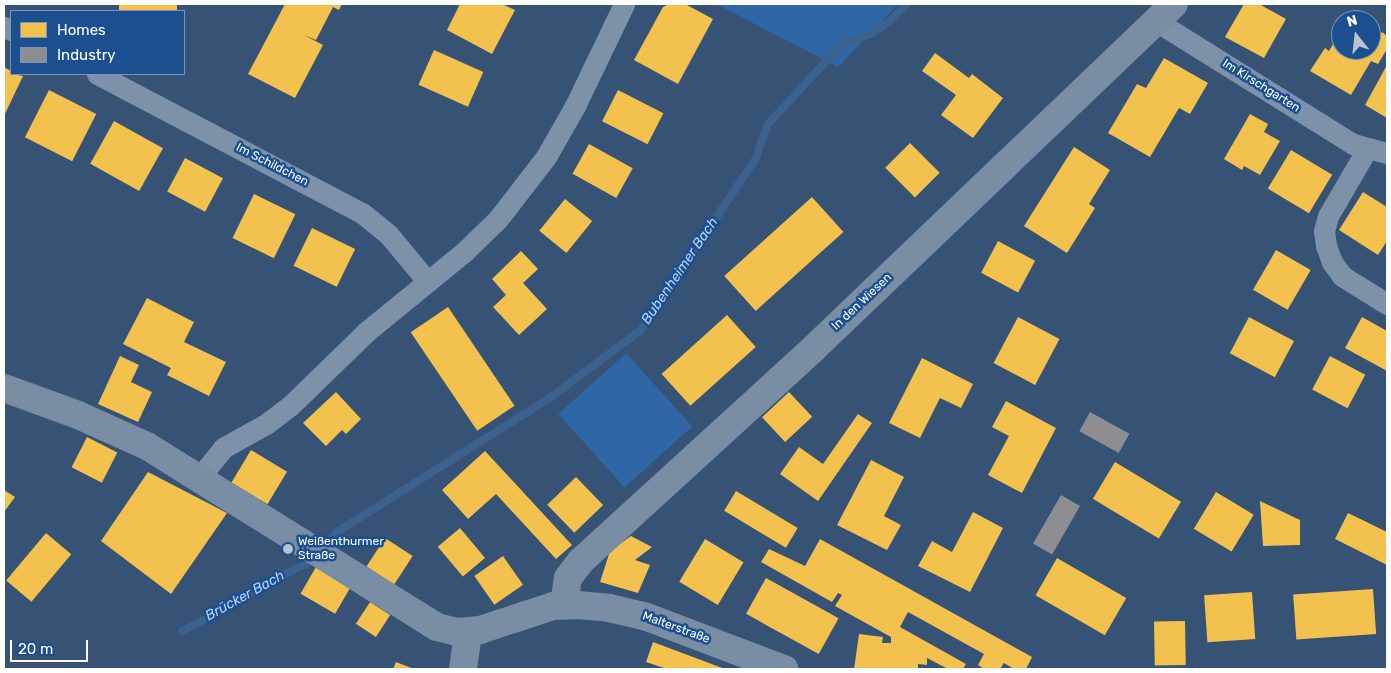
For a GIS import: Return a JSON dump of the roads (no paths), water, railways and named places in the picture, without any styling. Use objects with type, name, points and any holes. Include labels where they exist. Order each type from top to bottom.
[{"type":"street","points":[[199,478],[223,448],[266,424],[290,406],[366,332],[481,237],[527,185],[546,157],[574,106],[624,4]]},
{"type":"street","name":"Im Kirschgarten","points":[[1165,12],[1340,136],[1367,149],[1387,153]]},
{"type":"street","name":"In den Wiesen","points":[[564,605],[568,578],[581,561],[812,349],[1165,12]]},
{"type":"street","name":"Im Schildchen","points":[[99,75],[362,213],[388,234],[428,282]]},
{"type":"street","points":[[1367,149],[1328,216],[1324,231],[1326,246],[1332,262],[1342,276],[1387,304]]},
{"type":"street","points":[[4,388],[114,430],[147,446],[306,544],[427,622],[447,630],[468,632],[494,627],[544,608],[564,605]]},
{"type":"street","name":"Malterstraße","points":[[564,605],[609,608],[647,616],[784,669]]},
{"type":"street","points":[[463,669],[468,632]]},
{"type":"waterway","name":"Bubenheimer Bach","points":[[182,631],[217,613],[265,584],[308,563],[337,532],[550,398],[641,330],[756,158],[768,124],[842,44],[871,34],[891,20],[907,4]]},
{"type":"place","name":"Weißenthurmer Straße","points":[[288,549]]},
{"type":"water label","name":"Brücker Bach","points":[[245,596]]}]
